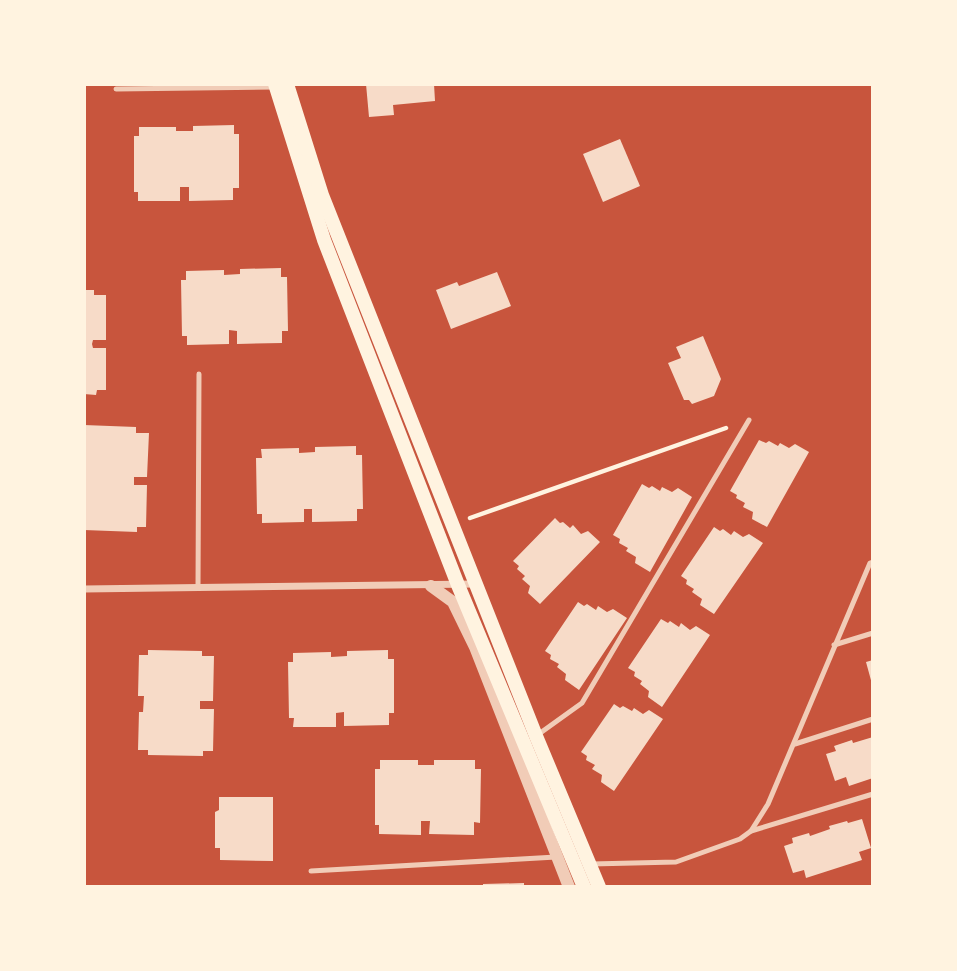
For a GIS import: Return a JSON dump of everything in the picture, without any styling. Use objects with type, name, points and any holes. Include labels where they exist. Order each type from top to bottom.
[{"type":"main road","points":[[281,85],[536,736],[599,887]]},
{"type":"main road","points":[[281,85],[324,240],[563,856],[584,887]]},
{"type":"street","points":[[84,589],[476,584]]},
{"type":"street","points":[[431,586],[453,602],[475,647],[563,856],[569,887]]},
{"type":"lane","points":[[116,89],[281,85]]},
{"type":"lane","points":[[198,588],[199,374]]},
{"type":"lane","points":[[536,736],[582,703],[749,420]]},
{"type":"lane","points":[[751,831],[768,804],[834,645],[870,563],[873,562]]},
{"type":"lane","points":[[834,645],[873,633]]},
{"type":"lane","points":[[794,744],[873,719]]},
{"type":"lane","points":[[311,871],[563,856],[677,862],[740,839],[751,831],[873,794]]},
{"type":"path","points":[[453,524],[749,420]]},
{"type":"building","points":[[366,84],[434,84],[435,101],[393,105],[394,115],[369,117]]},
{"type":"building","points":[[234,125],[234,134],[239,134],[239,188],[233,188],[233,200],[189,201],[189,187],[180,187],[180,201],[138,201],[138,192],[134,192],[134,136],[139,136],[139,127],[176,127],[176,131],[193,131],[193,126]]},
{"type":"building","points":[[620,139],[640,186],[603,202],[583,154]]},
{"type":"building","points":[[281,268],[281,277],[287,277],[288,331],[282,331],[282,343],[237,344],[237,331],[229,330],[229,344],[187,345],[187,336],[182,336],[181,280],[186,280],[186,271],[224,270],[224,275],[240,274],[240,269]]},
{"type":"building","points":[[497,272],[511,306],[451,329],[436,290],[457,282],[459,286]]},
{"type":"building","points":[[84,290],[94,290],[94,295],[106,295],[106,340],[93,340],[92,344],[93,348],[106,348],[106,390],[97,390],[96,395],[84,394]]},
{"type":"building","points":[[703,336],[721,379],[714,396],[692,404],[689,400],[684,400],[668,363],[681,358],[676,347]]},
{"type":"building","points":[[84,425],[136,427],[136,433],[149,433],[147,477],[134,477],[134,485],[147,485],[146,527],[137,527],[137,532],[84,530]]},
{"type":"building","points":[[759,440],[778,446],[780,443],[789,448],[795,444],[809,452],[767,527],[752,519],[753,512],[743,507],[745,503],[730,491]]},
{"type":"building","points":[[356,446],[356,455],[362,455],[363,509],[357,509],[357,521],[312,522],[312,509],[304,509],[304,522],[262,523],[262,514],[257,514],[256,458],[262,458],[261,449],[299,448],[299,453],[315,452],[315,447]]},
{"type":"building","points":[[642,484],[660,491],[662,487],[672,492],[678,488],[692,497],[650,572],[635,563],[636,557],[626,551],[628,548],[619,543],[620,539],[613,535]]},
{"type":"building","points":[[555,518],[570,528],[573,525],[581,534],[588,531],[600,542],[540,604],[528,593],[530,586],[522,579],[525,576],[513,561]]},
{"type":"building","points":[[714,527],[731,535],[734,531],[743,537],[749,534],[763,543],[714,614],[700,605],[702,599],[692,592],[694,589],[686,584],[687,580],[681,576]]},
{"type":"building","points":[[578,602],[596,610],[598,606],[607,612],[613,609],[627,618],[579,690],[565,680],[566,674],[545,651]]},
{"type":"building","points":[[661,619],[679,627],[681,623],[690,630],[696,626],[710,635],[662,707],[648,697],[649,691],[640,684],[642,681],[634,676],[635,672],[628,668]]},
{"type":"building","points":[[148,650],[202,651],[202,656],[214,656],[213,701],[200,701],[200,709],[214,709],[213,751],[203,751],[203,756],[148,755],[148,750],[138,750],[139,712],[143,712],[144,696],[138,696],[139,655],[148,655]]},
{"type":"building","points":[[388,650],[388,659],[394,659],[394,713],[389,713],[389,725],[344,726],[344,712],[336,713],[336,727],[293,727],[294,718],[289,718],[288,662],[293,662],[293,653],[331,652],[331,657],[347,656],[347,651]]},
{"type":"building","points":[[873,660],[873,683],[872,684],[866,662]]},
{"type":"building","points":[[614,704],[632,711],[634,708],[643,714],[649,710],[663,719],[614,791],[601,782],[602,775],[592,769],[595,765],[586,760],[587,756],[581,752]]},
{"type":"building","points":[[873,737],[873,778],[849,786],[846,777],[835,781],[826,754],[836,751],[834,746]]},
{"type":"building","points":[[380,760],[418,760],[418,765],[434,765],[434,760],[475,760],[475,769],[481,769],[480,823],[474,822],[474,835],[429,834],[430,821],[421,821],[421,835],[379,834],[379,825],[375,825],[375,769],[380,769]]},
{"type":"building","points":[[219,797],[273,797],[273,861],[220,860],[220,848],[215,848],[215,812],[219,810]]},
{"type":"building","points":[[862,819],[871,848],[859,852],[862,860],[806,878],[804,870],[793,873],[784,846],[793,843],[792,838],[809,833],[810,836],[830,829],[829,826]]},
{"type":"building","points":[[524,883],[524,887],[483,887],[483,884]]}]
